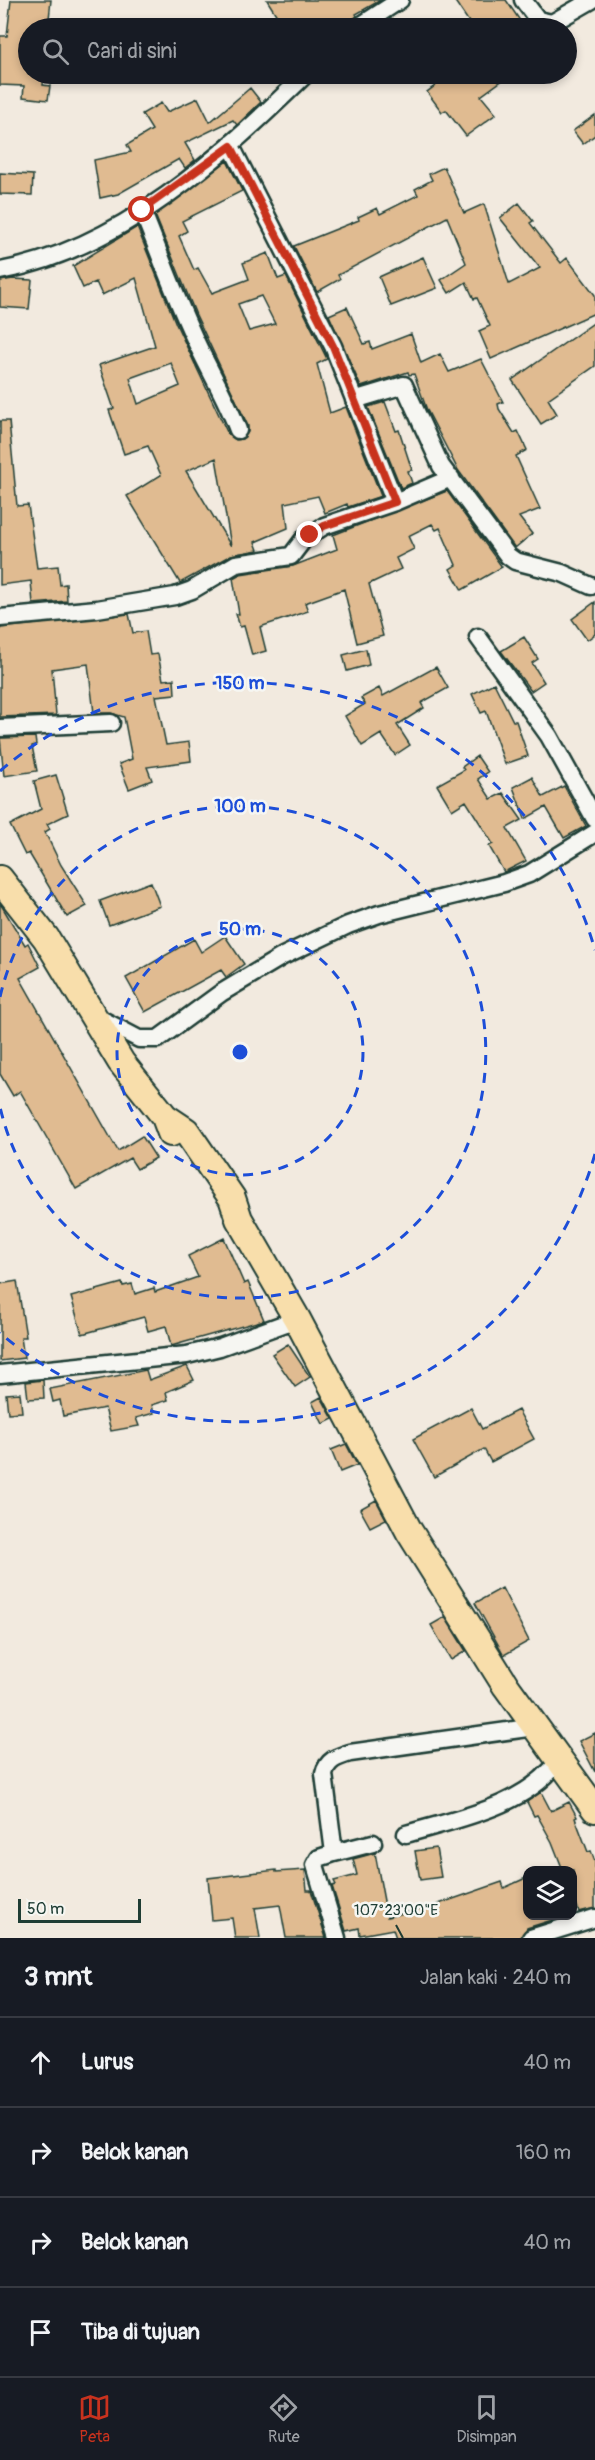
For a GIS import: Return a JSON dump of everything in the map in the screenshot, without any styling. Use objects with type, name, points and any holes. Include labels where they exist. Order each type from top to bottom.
[{"type":"main road","points":[[0,879],[46,938],[89,1013],[121,1062],[175,1129],[232,1208],[297,1319],[409,1531],[506,1686],[595,1809]]},
{"type":"street","points":[[372,18],[400,0]]},
{"type":"street","points":[[523,0],[536,18]]},
{"type":"street","points":[[561,18],[592,0]]},
{"type":"street","points":[[0,271],[49,260],[73,250],[142,210],[231,146],[296,84]]},
{"type":"street","points":[[231,146],[333,346],[395,502]]},
{"type":"street","points":[[142,210],[191,332],[216,385],[228,401],[238,430]]},
{"type":"street","points":[[354,400],[404,385],[433,450],[508,556],[515,561],[562,573],[591,586]]},
{"type":"street","points":[[0,618],[106,608],[175,596],[192,590],[236,564],[291,556],[304,539],[324,526],[395,502],[451,478]]},
{"type":"street","points":[[478,637],[549,736],[595,819]]},
{"type":"street","points":[[0,728],[111,723]]},
{"type":"street","points":[[89,1013],[139,1040],[158,1039],[221,993],[283,956],[348,925],[379,914],[504,884],[529,874],[595,833]]},
{"type":"street","points":[[0,1374],[187,1355],[220,1347],[297,1319]]},
{"type":"street","points":[[334,1853],[324,1774],[326,1765],[336,1757],[535,1727]]},
{"type":"street","points":[[406,1834],[470,1815],[505,1801],[540,1782],[559,1760]]},
{"type":"street","points":[[337,1938],[315,1865],[319,1858],[373,1843]]},
{"type":"street","points":[[531,1938],[595,1918]]},
{"type":"building","points":[[11,0],[51,0],[49,18],[18,18],[18,84],[50,86],[48,100],[23,97],[24,86],[0,85],[0,36],[7,36]]},
{"type":"building","points":[[267,0],[381,0],[356,14],[354,18],[273,18],[277,16]]},
{"type":"building","points":[[454,0],[506,0],[518,18],[466,18]]},
{"type":"building","points":[[438,84],[497,84],[481,96],[496,114],[466,136],[446,110],[442,112],[427,92]]},
{"type":"building","points":[[250,88],[261,102],[237,125],[233,120],[185,143],[195,160],[185,168],[179,159],[118,194],[100,198],[94,160],[131,152],[127,145],[152,130],[142,114],[161,103],[167,112],[198,98],[210,122]]},
{"type":"building","points":[[595,115],[595,135],[583,144],[573,131]]},
{"type":"building","points":[[227,161],[242,191],[182,221],[187,231],[179,236],[194,270],[198,268],[212,293],[249,279],[243,263],[268,253],[278,279],[286,276],[327,359],[317,364],[330,413],[346,407],[381,496],[348,507],[347,504],[325,513],[318,496],[285,503],[288,528],[255,542],[258,550],[231,555],[180,583],[127,496],[161,475],[148,446],[124,454],[109,410],[114,409],[99,365],[155,346],[136,278],[102,295],[96,282],[83,288],[73,266],[137,227],[176,324],[228,434],[236,440],[242,439],[248,432],[248,426],[196,315],[155,215]],"holes":[[[261,296],[275,324],[249,331],[238,304]],[[171,363],[180,386],[138,404],[130,378]],[[216,458],[231,546],[186,471]]]},
{"type":"building","points":[[444,167],[464,213],[484,204],[509,284],[540,268],[500,218],[519,203],[533,221],[530,223],[561,263],[567,258],[595,295],[595,313],[491,359],[479,331],[490,326],[477,298],[474,299],[466,282],[449,293],[441,280],[466,263],[447,217],[338,275],[340,279],[317,292],[294,246],[359,220],[358,217],[377,208],[380,214],[418,195],[415,189],[432,180],[429,174]]},
{"type":"building","points":[[0,173],[33,175],[32,195],[0,194]]},
{"type":"building","points":[[423,257],[437,288],[391,306],[379,277]]},
{"type":"building","points":[[32,280],[29,309],[0,307],[0,281]]},
{"type":"building","points":[[347,307],[364,344],[370,342],[372,349],[411,334],[421,363],[440,354],[449,372],[481,359],[503,402],[498,404],[499,409],[514,433],[518,431],[527,450],[516,456],[540,509],[519,517],[532,534],[515,548],[458,470],[427,410],[414,374],[409,375],[408,372],[361,387],[329,315]]},
{"type":"building","points":[[595,322],[595,366],[548,399],[557,414],[541,424],[512,380]]},
{"type":"building","points":[[385,402],[396,431],[399,430],[412,470],[408,471],[412,483],[401,488],[368,407]]},
{"type":"building","points":[[0,421],[9,421],[17,506],[28,505],[37,568],[58,566],[60,585],[66,584],[67,601],[33,604],[31,581],[0,585]]},
{"type":"building","points":[[447,491],[502,567],[462,590],[450,569],[456,565],[440,528],[436,530],[432,524],[408,536],[414,549],[396,558],[401,569],[369,584],[383,636],[357,643],[344,589],[305,603],[308,611],[260,627],[266,651],[252,655],[244,626],[240,627],[236,614],[239,614],[233,578],[240,574],[293,566],[337,549],[333,535]]},
{"type":"building","points":[[595,602],[595,634],[587,640],[572,619]]},
{"type":"building","points":[[129,614],[133,633],[146,631],[150,655],[158,654],[163,680],[174,679],[175,694],[156,696],[166,745],[189,742],[191,761],[147,767],[152,780],[129,789],[119,764],[132,759],[124,717],[111,713],[94,713],[88,664],[52,669],[56,715],[0,717],[0,628]]},
{"type":"building","points":[[524,637],[538,659],[532,663],[544,682],[531,691],[501,651]]},
{"type":"building","points":[[366,649],[369,665],[347,671],[343,655]]},
{"type":"building","points":[[436,667],[448,688],[421,703],[424,708],[397,725],[410,745],[395,755],[381,734],[362,746],[345,716],[365,704],[361,698],[379,688],[383,696]]},
{"type":"building","points":[[494,683],[513,721],[516,721],[528,756],[505,764],[486,711],[481,713],[472,694]]},
{"type":"building","points":[[35,737],[36,745],[32,746],[37,771],[4,776],[0,738]]},
{"type":"building","points":[[477,756],[488,772],[478,779],[491,799],[503,793],[522,820],[507,828],[526,861],[504,872],[489,846],[493,844],[466,801],[452,810],[437,785],[464,770],[462,767]]},
{"type":"building","points":[[56,775],[68,814],[47,824],[50,829],[45,832],[61,865],[87,906],[67,917],[29,853],[25,855],[10,825],[41,809],[34,781]]},
{"type":"building","points":[[532,777],[543,797],[564,786],[586,826],[564,838],[546,807],[525,819],[513,787]]},
{"type":"building","points":[[151,882],[160,906],[109,925],[100,901]]},
{"type":"building","points":[[0,903],[25,945],[28,943],[40,967],[20,978],[118,1151],[142,1136],[156,1158],[137,1169],[130,1158],[76,1189],[20,1091],[13,1096],[0,1074]]},
{"type":"building","points":[[225,936],[244,964],[226,977],[221,970],[145,1012],[126,978],[194,939],[201,952]]},
{"type":"building","points":[[224,1238],[244,1284],[248,1282],[264,1320],[171,1346],[166,1326],[148,1331],[144,1317],[82,1334],[71,1297],[122,1283],[123,1286],[132,1284],[135,1294],[154,1288],[155,1292],[198,1277],[188,1256]]},
{"type":"building","points":[[17,1281],[26,1337],[21,1337],[24,1358],[0,1361],[0,1284]]},
{"type":"building","points":[[288,1344],[310,1377],[295,1387],[272,1354]]},
{"type":"building","points":[[187,1366],[194,1380],[166,1392],[168,1400],[152,1405],[154,1413],[136,1418],[139,1426],[111,1431],[105,1408],[63,1416],[60,1400],[53,1402],[50,1389],[146,1370],[149,1380]]},
{"type":"building","points":[[43,1380],[44,1398],[28,1399],[26,1382]]},
{"type":"building","points":[[20,1393],[22,1412],[8,1413],[6,1394]]},
{"type":"building","points":[[321,1397],[333,1419],[323,1424],[312,1402]]},
{"type":"building","points":[[471,1408],[482,1429],[518,1410],[534,1439],[491,1462],[484,1449],[434,1477],[413,1439]]},
{"type":"building","points":[[346,1444],[357,1465],[340,1472],[331,1450]]},
{"type":"building","points":[[376,1500],[386,1519],[370,1527],[360,1509]]},
{"type":"building","points":[[502,1588],[529,1641],[504,1655],[475,1603]]},
{"type":"building","points":[[445,1617],[466,1651],[451,1660],[431,1625]]},
{"type":"building","points":[[595,1733],[595,1772],[579,1741]]},
{"type":"building","points":[[541,1792],[551,1811],[569,1802],[577,1817],[575,1818],[588,1852],[591,1851],[595,1862],[595,1908],[579,1912],[577,1866],[561,1866],[552,1842],[527,1802]]},
{"type":"building","points":[[436,1848],[441,1877],[420,1880],[415,1851]]},
{"type":"building","points":[[375,1853],[387,1917],[433,1906],[502,1882],[504,1888],[523,1879],[523,1920],[552,1920],[527,1928],[521,1938],[396,1938],[393,1929],[360,1935],[359,1928],[346,1931],[332,1886],[336,1885],[334,1881],[357,1875],[353,1859]]},
{"type":"building","points":[[276,1870],[276,1872],[305,1870],[307,1890],[311,1890],[326,1938],[286,1938],[280,1905],[255,1908],[260,1938],[235,1938],[232,1918],[212,1920],[208,1878]]},
{"type":"route","points":[[142,210],[231,146],[340,361],[395,502],[324,526],[310,535]]}]
